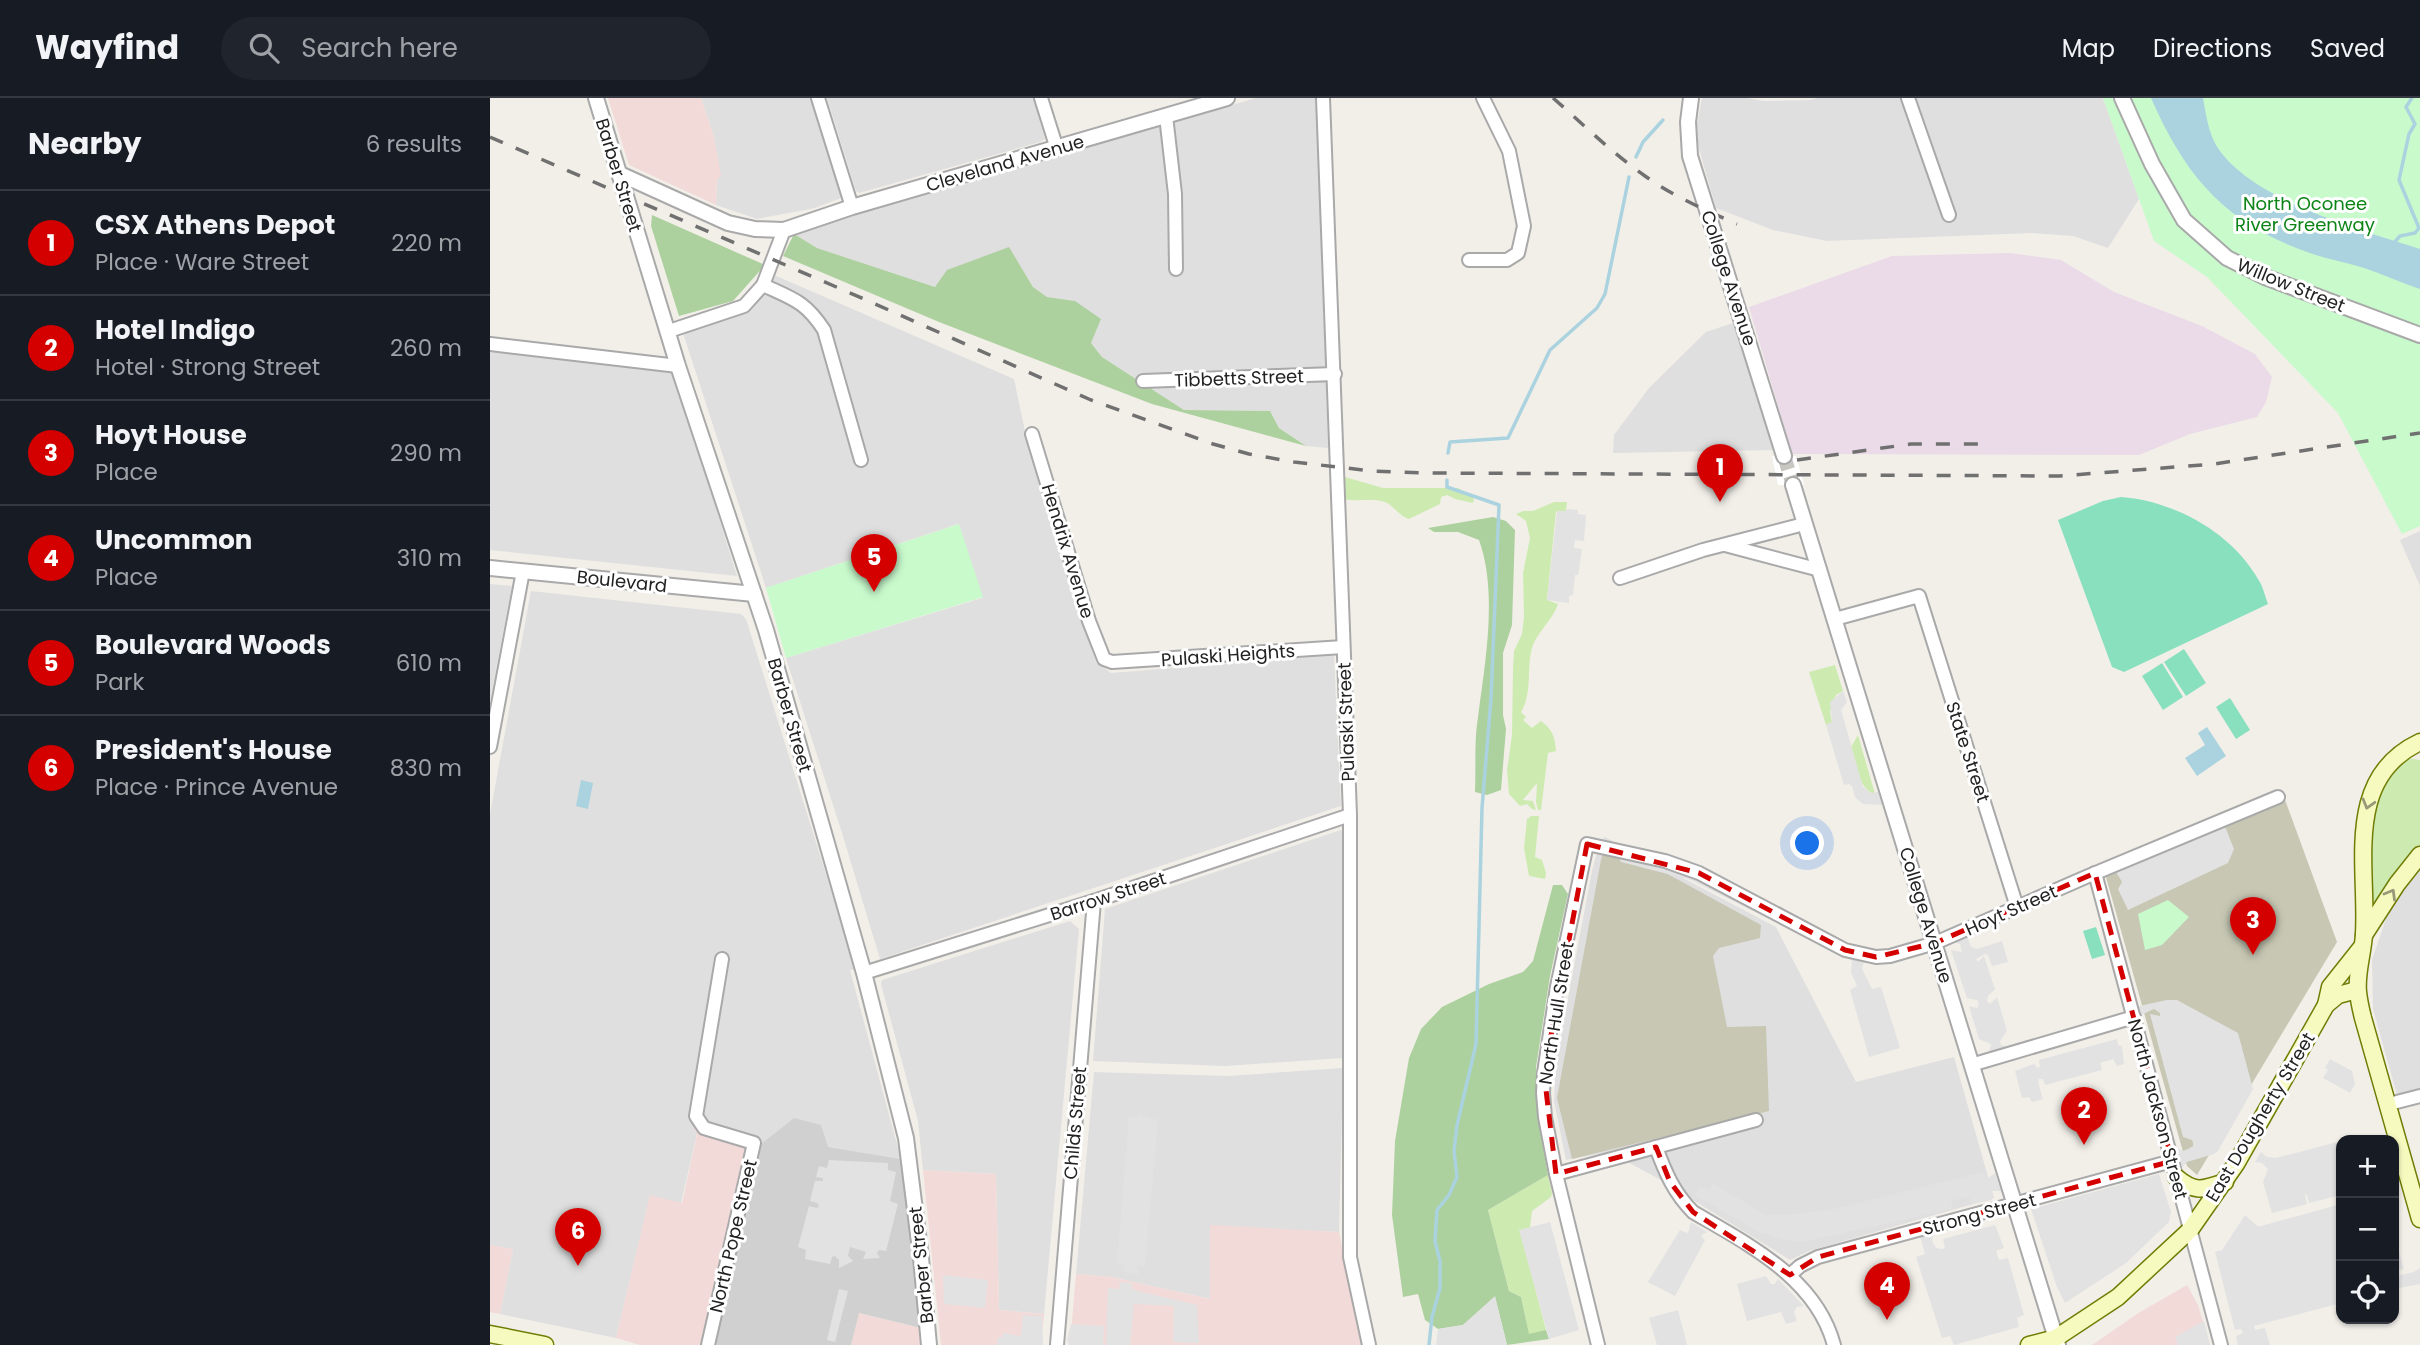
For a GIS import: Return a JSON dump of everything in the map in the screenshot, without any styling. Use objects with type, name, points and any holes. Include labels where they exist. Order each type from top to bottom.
[{"type":"main road","points":[[2420,742],[2405,749],[2384,770],[2370,794],[2364,817],[2363,941],[2357,990],[2420,1219]]},
{"type":"main road","name":"East Dougherty Street","points":[[2029,1345],[2057,1341],[2118,1297],[2190,1230],[2225,1182],[2326,1004],[2330,987],[2363,941],[2397,884],[2420,855]]},
{"type":"main road","points":[[2326,1004],[2338,995],[2357,990]]},
{"type":"main road","points":[[2174,1169],[2188,1187],[2195,1189],[2225,1182]]},
{"type":"main road","points":[[490,1334],[545,1345]]},
{"type":"street","name":"Barber Street","points":[[596,98],[678,366],[754,594],[864,973],[906,1138],[922,1262],[929,1345]]},
{"type":"street","points":[[818,98],[852,207]]},
{"type":"street","points":[[1041,98],[1057,149]]},
{"type":"street","name":"Cleveland Avenue","points":[[620,174],[728,223],[755,229],[784,230],[852,207],[1227,98]]},
{"type":"street","name":"Pulaski Street","points":[[1323,98],[1350,815],[1350,1257],[1369,1345]]},
{"type":"street","points":[[1469,260],[1507,260],[1518,253],[1524,226],[1509,151],[1483,98]]},
{"type":"street","name":"College Avenue","points":[[1691,98],[1688,135],[1690,156],[1784,456]]},
{"type":"street","points":[[1908,98],[1949,215]]},
{"type":"street","name":"Willow Street","points":[[2122,98],[2152,164],[2184,220],[2227,258],[2265,277],[2420,335]]},
{"type":"street","points":[[1166,116],[1175,194],[1176,269]]},
{"type":"street","points":[[669,331],[744,306],[762,285],[784,230]]},
{"type":"street","points":[[762,285],[801,302],[813,313],[824,330],[861,460]]},
{"type":"street","points":[[490,344],[678,366]]},
{"type":"street","name":"Tibbetts Street","points":[[1143,381],[1335,374]]},
{"type":"street","name":"Hendrix Avenue","points":[[1032,433],[1096,641],[1104,659],[1112,662]]},
{"type":"street","name":"College Avenue","points":[[1793,485],[2057,1341]]},
{"type":"street","points":[[1619,578],[1724,545],[1804,524]]},
{"type":"street","points":[[1724,545],[1820,570]]},
{"type":"street","name":"Boulevard","points":[[490,568],[754,594]]},
{"type":"street","points":[[490,747],[523,571]]},
{"type":"street","name":"State Street","points":[[1835,619],[1919,596],[2017,907]]},
{"type":"street","name":"Pulaski Heights","points":[[1112,662],[1343,647]]},
{"type":"street","name":"Hoyt Street","points":[[1587,844],[1665,861],[1699,873],[1845,950],[1876,957],[1890,956],[1935,943],[2278,797]]},
{"type":"street","name":"Barrow Street","points":[[864,973],[1094,901],[1350,815]]},
{"type":"street","name":"North Hull Street","points":[[1587,844],[1557,987],[1544,1073],[1545,1117],[1556,1174],[1598,1345]]},
{"type":"street","name":"North Jackson Street","points":[[2095,873],[2221,1345]]},
{"type":"street","name":"Childs Street","points":[[1057,1345],[1094,901]]},
{"type":"street","name":"North Pope Street","points":[[708,1345],[754,1143],[704,1128],[696,1116],[722,960]]},
{"type":"street","points":[[1971,1065],[2134,1017]]},
{"type":"street","points":[[2389,1104],[2420,1096]]},
{"type":"street","points":[[1556,1174],[1756,1121]]},
{"type":"street","points":[[1656,1147],[1670,1182],[1693,1212],[1790,1275],[1815,1303],[1834,1345]]},
{"type":"street","name":"Strong Street","points":[[1790,1275],[1800,1266],[1818,1257],[2014,1204],[2174,1169]]},
{"type":"highlighted area","points":[[1587,844],[1699,873],[1845,950],[1876,957],[1935,943],[2095,873],[2172,1161],[1818,1257],[1790,1275],[1693,1212],[1670,1182],[1656,1147],[1556,1174],[1544,1073]]},
{"type":"shaded area","points":[[608,98],[701,98],[714,137],[721,175],[717,180],[716,205],[629,165]]},
{"type":"shaded area","points":[[701,98],[813,98],[841,198],[815,208],[757,219],[716,205],[714,137]]},
{"type":"shaded area","points":[[827,98],[1033,98],[1045,139],[859,193],[856,191]]},
{"type":"shaded area","points":[[1256,98],[1317,98],[1328,448],[1306,446],[1279,428],[1270,411],[1184,410],[1102,357],[1091,343],[1075,301],[1047,297],[1033,287],[1019,264],[935,287],[817,248],[792,233]]},
{"type":"shaded area","points":[[1702,98],[1747,98],[1764,101],[1817,98],[2103,98],[2139,199],[2108,248],[2073,236],[2032,233],[1827,241],[1773,230],[1716,208],[1695,135]]},
{"type":"shaded area","points":[[2010,253],[2061,260],[2114,292],[2202,326],[2255,354],[2272,377],[2266,402],[2257,417],[2190,434],[2139,455],[1792,454],[1749,307],[1892,256]]},
{"type":"shaded area","points":[[774,275],[1014,379],[1026,436],[1077,607],[1096,662],[1111,673],[1334,655],[1341,806],[880,959],[786,658],[982,598],[958,524],[766,588],[683,333],[687,328],[753,308]]},
{"type":"shaded area","points":[[1736,322],[1775,450],[1613,453],[1614,435],[1649,388],[1706,332]]},
{"type":"shaded area","points":[[490,351],[673,371],[737,576],[490,550]]},
{"type":"shaded area","points":[[1578,510],[1578,514],[1586,515],[1584,541],[1575,540],[1574,548],[1582,549],[1578,575],[1575,575],[1573,595],[1569,596],[1569,603],[1547,600],[1557,511]]},
{"type":"shaded area","points":[[2420,531],[2420,586],[2400,540]]},
{"type":"shaded area","points":[[490,584],[512,586],[490,701]]},
{"type":"shaded area","points":[[531,591],[741,614],[746,619],[856,970],[850,970],[901,1159],[827,1147],[794,1118],[762,1143],[690,1116],[697,1134],[681,1203],[650,1196],[616,1338],[500,1314],[513,1249],[490,1245],[490,814]]},
{"type":"shaded area","points":[[1843,691],[1847,702],[1841,710],[1863,787],[1871,793],[1878,792],[1883,805],[1863,804],[1855,797],[1852,786],[1844,785],[1826,725],[1832,722],[1830,702]]},
{"type":"shaded area","points":[[2284,797],[2337,942],[2197,1175],[2187,1166],[2106,877]]},
{"type":"shaded area","points":[[2224,824],[2234,849],[2228,863],[2128,910],[2118,889],[2122,882],[2116,872]]},
{"type":"shaded area","points":[[1341,830],[1346,835],[1346,1050],[1343,1058],[1225,1066],[1093,1061],[1105,909]]},
{"type":"shaded area","points":[[1605,837],[1776,927],[1856,1082],[1954,1057],[1994,1198],[1809,1251],[1790,1260],[1624,1160],[1604,1153],[1566,1160],[1554,1101],[1556,1062],[1592,871],[1600,841]]},
{"type":"shaded area","points":[[1607,841],[1761,925],[1760,938],[1719,948],[1713,956],[1727,1027],[1766,1026],[1769,1111],[1572,1159],[1557,1098],[1601,860]]},
{"type":"shaded area","points":[[1618,857],[1670,868],[1700,879],[1762,912],[1757,913],[1691,880],[1621,862]]},
{"type":"shaded area","points":[[2420,859],[2420,1089],[2397,1095],[2373,1009],[2372,960],[2390,907]]},
{"type":"shaded area","points":[[1070,921],[1079,929],[1044,1314],[999,1310],[996,1174],[923,1170],[918,1121],[881,984],[882,980]]},
{"type":"shaded area","points":[[1970,936],[1968,939],[1971,947],[1977,949],[2002,941],[2008,962],[1992,966],[1985,954],[1976,959],[1978,962],[1984,956],[1995,989],[1987,1001],[1990,1004],[1997,997],[2007,1031],[2000,1041],[2001,1045],[2007,1047],[1989,1052],[1991,1044],[1979,1039],[1969,1006],[1977,1008],[1979,1003],[1967,998],[1951,950],[1962,952],[1960,944],[1954,942]]},
{"type":"shaded area","points":[[1848,957],[1868,961],[1863,964],[1862,969],[1872,989],[1881,987],[1900,1048],[1869,1057],[1850,990],[1857,986],[1851,972],[1852,961]]},
{"type":"shaded area","points":[[2177,1000],[2238,1033],[2253,1089],[2218,1151],[2187,1162],[2182,1168],[2177,1148],[2183,1151],[2193,1146],[2193,1143],[2183,1137],[2150,1014],[2160,1016],[2160,1013],[2154,1009],[2141,1015],[2139,1006]]},
{"type":"shaded area","points":[[2117,1039],[2118,1045],[2122,1046],[2124,1064],[2117,1066],[2113,1059],[2100,1063],[2102,1070],[2045,1085],[2043,1079],[2039,1079],[2043,1099],[2032,1102],[2029,1097],[2022,1098],[2015,1071],[2034,1064],[2038,1068],[2039,1060]]},
{"type":"shaded area","points":[[2330,1059],[2352,1071],[2355,1084],[2350,1093],[2323,1078]]},
{"type":"shaded area","points":[[1343,1068],[1339,1232],[1210,1226],[1211,1299],[1111,1277],[1076,1274],[1094,1072],[1228,1076]]},
{"type":"shaded area","points":[[1138,1114],[1158,1120],[1145,1266],[1137,1266],[1139,1274],[1122,1271],[1125,1265],[1117,1263],[1129,1117],[1137,1117]]},
{"type":"shaded area","points":[[689,1116],[762,1143],[714,1345],[640,1345],[616,1338],[650,1195],[682,1203],[697,1135]]},
{"type":"shaded area","points":[[794,1118],[821,1125],[828,1147],[901,1159],[921,1328],[859,1313],[851,1345],[714,1345],[762,1143]]},
{"type":"shaded area","points":[[2336,1142],[2336,1196],[2309,1203],[2305,1195],[2307,1204],[2272,1213],[2263,1182],[2268,1169],[2262,1163],[2255,1162],[2261,1152],[2267,1157],[2276,1158]]},
{"type":"shaded area","points":[[829,1160],[888,1163],[888,1170],[896,1172],[890,1201],[898,1204],[886,1251],[879,1250],[877,1253],[880,1258],[863,1259],[866,1252],[850,1247],[848,1256],[853,1261],[839,1268],[839,1260],[835,1256],[830,1264],[805,1259],[806,1250],[798,1247],[809,1206],[819,1206],[810,1201],[815,1181],[823,1181],[823,1178],[816,1177],[819,1166],[827,1168]]},
{"type":"shaded area","points":[[923,1170],[996,1174],[999,1310],[1044,1314],[1041,1345],[941,1345]]},
{"type":"shaded area","points":[[1983,1172],[1988,1178],[1995,1173],[2001,1191],[1991,1191],[1992,1200],[1971,1204],[1970,1198],[1967,1197],[1953,1200],[1952,1209],[1802,1242],[1759,1232],[1695,1195],[1700,1187],[1708,1190],[1714,1184],[1765,1215],[1789,1215],[1830,1210]]},
{"type":"shaded area","points":[[2159,1174],[2171,1212],[2169,1222],[2126,1263],[2065,1303],[2031,1209]]},
{"type":"shaded area","points":[[2336,1205],[2336,1304],[2254,1326],[2255,1330],[2265,1328],[2270,1345],[2238,1345],[2236,1336],[2243,1333],[2241,1329],[2235,1330],[2215,1252],[2222,1250],[2245,1215],[2257,1226]]},
{"type":"shaded area","points":[[1550,1222],[1579,1330],[1549,1339],[1519,1230]]},
{"type":"shaded area","points":[[1691,1222],[1707,1232],[1701,1236],[1705,1240],[1675,1296],[1648,1282],[1680,1230],[1688,1233]]},
{"type":"shaded area","points":[[1210,1225],[1339,1232],[1362,1345],[1070,1345],[1076,1274],[1111,1277],[1210,1299]]},
{"type":"shaded area","points":[[1995,1225],[2004,1248],[1996,1251],[1999,1260],[2008,1258],[2024,1315],[2017,1318],[2019,1327],[1954,1345],[1950,1336],[1942,1338],[1916,1257],[1925,1254],[1920,1236],[1934,1232],[1932,1241],[1936,1248],[1942,1249],[1945,1248],[1943,1239]]},
{"type":"shaded area","points":[[490,1245],[513,1249],[500,1314],[490,1312]]},
{"type":"shaded area","points":[[2399,1252],[2404,1269],[2399,1270]]},
{"type":"shaded area","points":[[2420,1268],[2420,1284],[2399,1288],[2399,1275]]},
{"type":"shaded area","points":[[943,1275],[988,1280],[985,1308],[944,1304]]},
{"type":"shaded area","points":[[1766,1276],[1771,1284],[1775,1284],[1778,1279],[1804,1306],[1797,1307],[1794,1312],[1797,1321],[1786,1324],[1781,1312],[1747,1321],[1737,1284]]},
{"type":"shaded area","points":[[1119,1282],[1133,1284],[1131,1288],[1138,1291],[1197,1305],[1199,1343],[1173,1342],[1174,1306],[1134,1304],[1130,1345],[1106,1345],[1108,1288],[1120,1289]]},
{"type":"shaded area","points":[[2187,1285],[2198,1305],[2210,1345],[2092,1345],[2140,1312]]},
{"type":"shaded area","points":[[839,1289],[848,1291],[835,1342],[827,1340]]},
{"type":"shaded area","points":[[1495,1296],[1507,1345],[1436,1345],[1438,1329],[1463,1325]]},
{"type":"shaded area","points":[[1678,1310],[1687,1345],[1657,1345],[1649,1318]]},
{"type":"shaded area","points":[[858,1313],[921,1328],[922,1345],[851,1345]]},
{"type":"shaded area","points":[[1023,1315],[1042,1316],[1043,1345],[997,1345],[998,1338],[1002,1337],[1003,1333],[1021,1336]]},
{"type":"shaded area","points":[[2204,1321],[2210,1345],[2178,1345],[2175,1337]]},
{"type":"shaded area","points":[[1071,1324],[1104,1326],[1103,1345],[1069,1345],[1067,1340]]},
{"type":"green space","name":"North Oconee River Greenway","points":[[2103,98],[2420,98],[2420,526],[2402,534],[2338,413],[2207,277],[2154,241]]},
{"type":"green space","points":[[652,215],[765,265],[733,301],[679,316],[651,226]]},
{"type":"green space","points":[[794,234],[817,248],[935,287],[947,270],[1009,247],[1033,287],[1047,297],[1075,301],[1101,319],[1091,343],[1102,357],[1184,410],[1270,411],[1279,428],[1306,446],[1152,404],[939,322],[783,256]]},
{"type":"green space","points":[[1345,477],[1383,488],[1458,488],[1474,499],[1473,503],[1447,495],[1441,497],[1440,504],[1409,519],[1385,502],[1343,499]]},
{"type":"green space","points":[[2121,497],[2181,512],[2217,533],[2247,562],[2260,582],[2268,604],[2124,672],[2112,667],[2058,520],[2103,501]]},
{"type":"green space","points":[[1554,502],[1567,502],[1566,511],[1556,512],[1547,600],[1558,604],[1533,645],[1527,698],[1521,712],[1526,717],[1523,720],[1532,728],[1541,721],[1548,727],[1556,746],[1556,751],[1548,753],[1541,810],[1538,810],[1536,802],[1537,783],[1523,800],[1533,801],[1536,810],[1527,804],[1520,806],[1509,794],[1507,770],[1512,735],[1514,651],[1522,634],[1523,573],[1530,538],[1526,521],[1516,514],[1533,511]]},
{"type":"green space","points":[[1493,517],[1506,521],[1515,530],[1512,625],[1503,653],[1503,715],[1506,729],[1501,790],[1487,795],[1475,792],[1476,735],[1489,605],[1485,560],[1479,540],[1458,532],[1434,532],[1428,528]]},
{"type":"green space","points":[[959,524],[983,597],[786,658],[766,588]]},
{"type":"green space","points":[[2184,649],[2206,683],[2186,696],[2164,662]]},
{"type":"green space","points":[[2162,663],[2183,697],[2163,710],[2142,676]]},
{"type":"green space","points":[[1835,665],[1843,691],[1836,695],[1830,712],[1832,722],[1826,725],[1809,672]]},
{"type":"green space","points":[[2230,698],[2250,730],[2236,739],[2216,707]]},
{"type":"green space","points":[[1858,735],[1875,794],[1865,787],[1856,767],[1851,747]]},
{"type":"green space","points":[[2402,757],[2420,760],[2420,848],[2368,914],[2372,804]]},
{"type":"green space","points":[[1539,816],[1535,857],[1542,860],[1545,879],[1529,876],[1524,848],[1527,819]]},
{"type":"green space","points":[[1553,885],[1562,885],[1568,894],[1550,976],[1536,1067],[1537,1111],[1548,1175],[1488,1210],[1509,1291],[1521,1297],[1529,1334],[1546,1330],[1549,1339],[1507,1345],[1495,1297],[1463,1325],[1438,1329],[1425,1320],[1418,1294],[1403,1297],[1392,1215],[1395,1141],[1409,1058],[1421,1029],[1442,1007],[1489,984],[1523,972],[1533,961]]},
{"type":"green space","points":[[2168,900],[2189,917],[2162,945],[2145,950],[2138,914]]},
{"type":"green space","points":[[2096,927],[2105,955],[2092,959],[2083,931]]},
{"type":"green space","points":[[1548,1175],[1551,1197],[1532,1211],[1530,1228],[1520,1231],[1546,1330],[1529,1335],[1521,1297],[1509,1291],[1488,1210]]},
{"type":"water","points":[[2151,98],[2203,98],[2209,128],[2216,145],[2232,164],[2254,182],[2309,211],[2420,249],[2420,289],[2364,268],[2307,252],[2278,240],[2230,211],[2194,174],[2178,151]]},
{"type":"water","points":[[2207,727],[2226,756],[2197,776],[2185,758],[2205,745],[2198,733]]},
{"type":"water","points":[[581,780],[593,783],[588,809],[576,806]]},
{"type":"pier","points":[[1772,456],[1796,456],[1804,485],[1778,485]]},
{"type":"waterway","points":[[2392,245],[2400,236],[2415,233],[2419,228],[2399,180],[2409,134],[2415,124],[2406,107],[2412,98]]},
{"type":"waterway","points":[[1636,157],[1643,142],[1663,120]]},
{"type":"waterway","points":[[1448,453],[1450,442],[1508,438],[1550,350],[1597,308],[1605,294],[1629,177]]},
{"type":"waterway","points":[[1429,1345],[1432,1317],[1440,1288],[1440,1261],[1435,1241],[1437,1210],[1449,1195],[1457,1177],[1454,1151],[1457,1125],[1476,1044],[1482,808],[1491,699],[1499,505],[1447,487],[1447,480]]},
{"type":"tunnel","points":[[1784,456],[1793,485]]},
{"type":"railway","points":[[1553,98],[1645,176],[1678,196],[1737,224]]},
{"type":"railway","points":[[490,137],[1091,400],[1213,444],[1294,462],[1372,471],[1427,473],[2059,476],[2214,464],[2420,433]]},
{"type":"railway","points":[[1797,460],[1911,444],[1984,444]]},
{"type":"place","name":"CSX Athens Depot","points":[[1720,502]]},
{"type":"place","name":"Boulevard Woods","points":[[874,592]]},
{"type":"place","name":"Hoyt House","points":[[2253,955]]},
{"type":"place","name":"Hotel Indigo","points":[[2084,1145]]},
{"type":"place","name":"President's House","points":[[578,1266]]},
{"type":"place","name":"Uncommon","points":[[1887,1320]]}]
